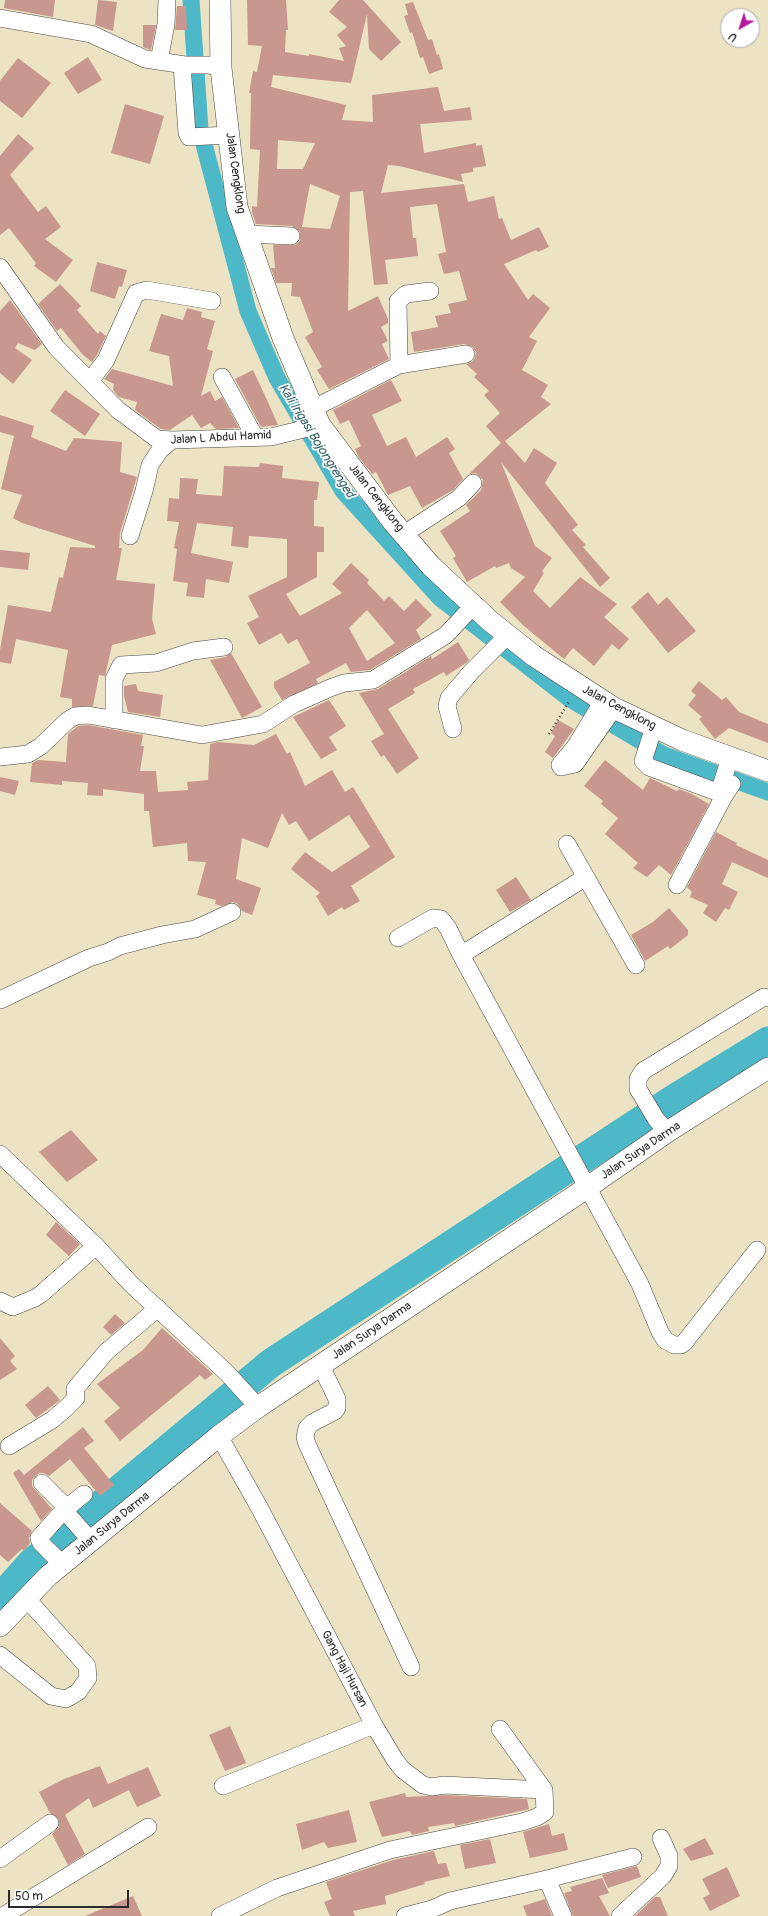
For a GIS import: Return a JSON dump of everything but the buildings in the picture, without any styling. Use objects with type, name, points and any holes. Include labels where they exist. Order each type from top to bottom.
[{"type":"main road","name":"Jalan Cengklong","points":[[220,0],[215,67],[222,135],[238,207],[283,338],[314,421],[404,534],[469,610],[606,709],[653,731],[682,740],[735,764],[768,771]]},
{"type":"main road","name":"Jalan Surya Darma","points":[[0,1626],[48,1576],[59,1561],[87,1536],[219,1436],[252,1401],[321,1366],[587,1184],[662,1125],[768,1068]]},
{"type":"street","points":[[159,61],[166,24],[167,0]]},
{"type":"street","points":[[0,18],[91,34],[145,59],[184,65],[215,67]]},
{"type":"street","points":[[184,65],[187,133],[189,137],[222,135]]},
{"type":"street","points":[[247,234],[291,236]]},
{"type":"street","name":"Jalan L Abdul Hamid","points":[[1,272],[56,347],[118,410],[157,439],[172,440],[263,437],[314,421],[399,365],[466,354]]},
{"type":"street","points":[[90,381],[106,360],[136,293],[147,290],[212,301]]},
{"type":"street","points":[[399,365],[398,301],[406,294],[430,291]]},
{"type":"street","points":[[222,377],[263,437]]},
{"type":"street","points":[[130,536],[144,491],[150,465],[160,450],[172,440]]},
{"type":"street","points":[[404,534],[459,498],[473,483]]},
{"type":"street","points":[[0,758],[28,754],[41,746],[67,721],[75,716],[88,715],[202,735],[263,724],[294,704],[330,688],[344,683],[373,680],[446,635],[469,610]]},
{"type":"street","points":[[453,729],[448,710],[449,698],[471,672],[506,638]]},
{"type":"street","points":[[114,720],[114,679],[120,665],[156,663],[193,651],[224,648]]},
{"type":"street","points":[[579,750],[606,709]]},
{"type":"street","points":[[653,731],[644,761],[649,767],[718,792],[725,787]]},
{"type":"street","points":[[677,885],[724,796],[725,787],[735,764]]},
{"type":"street","points":[[567,844],[636,965]]},
{"type":"street","points":[[461,955],[586,877]]},
{"type":"street","points":[[0,1000],[89,958],[108,952],[120,946],[162,935],[195,929],[232,912]]},
{"type":"street","points":[[398,938],[433,918],[441,919],[448,928],[461,955],[574,1160],[640,1284],[660,1332],[670,1344],[681,1345],[684,1343],[757,1250]]},
{"type":"street","points":[[662,1125],[638,1089],[638,1079],[643,1071],[764,997],[768,998]]},
{"type":"street","points":[[0,1154],[96,1246],[132,1284],[227,1373],[252,1401]]},
{"type":"street","points":[[0,1301],[13,1307],[27,1302],[41,1294],[96,1246]]},
{"type":"street","points":[[10,1446],[52,1420],[66,1408],[76,1398],[76,1389],[106,1352],[158,1308]]},
{"type":"street","points":[[321,1366],[337,1399],[337,1408],[335,1411],[312,1423],[307,1428],[305,1437],[307,1444],[411,1668]]},
{"type":"street","name":"Gang Haji Hursan","points":[[219,1436],[259,1507],[374,1725],[395,1760],[403,1770],[423,1785],[544,1790]]},
{"type":"street","points":[[42,1483],[87,1536]]},
{"type":"street","points":[[59,1561],[41,1543],[39,1538],[41,1534],[84,1494]]},
{"type":"street","points":[[0,1655],[51,1696],[66,1699],[78,1692],[88,1678],[87,1666],[26,1598]]},
{"type":"street","points":[[223,1786],[374,1725]]},
{"type":"street","points":[[220,1916],[276,1888],[390,1850],[537,1817],[546,1812],[544,1790],[500,1729]]},
{"type":"street","points":[[0,1859],[50,1824]]},
{"type":"street","points":[[2,1916],[148,1827]]},
{"type":"street","points":[[620,1916],[663,1876],[669,1866],[669,1856],[661,1838]]},
{"type":"street","points":[[404,1916],[432,1910],[450,1902],[633,1857]]},
{"type":"street","points":[[547,1879],[563,1916]]},
{"type":"path","points":[[549,734],[573,694]]},
{"type":"waterway","name":"Kali Irigasi Bojongrenged","points":[[191,0],[200,129],[248,311],[277,378],[343,491],[440,598],[570,699],[664,755],[768,792]]},
{"type":"waterway","points":[[0,1598],[31,1563],[271,1363],[680,1095],[768,1041]]}]
